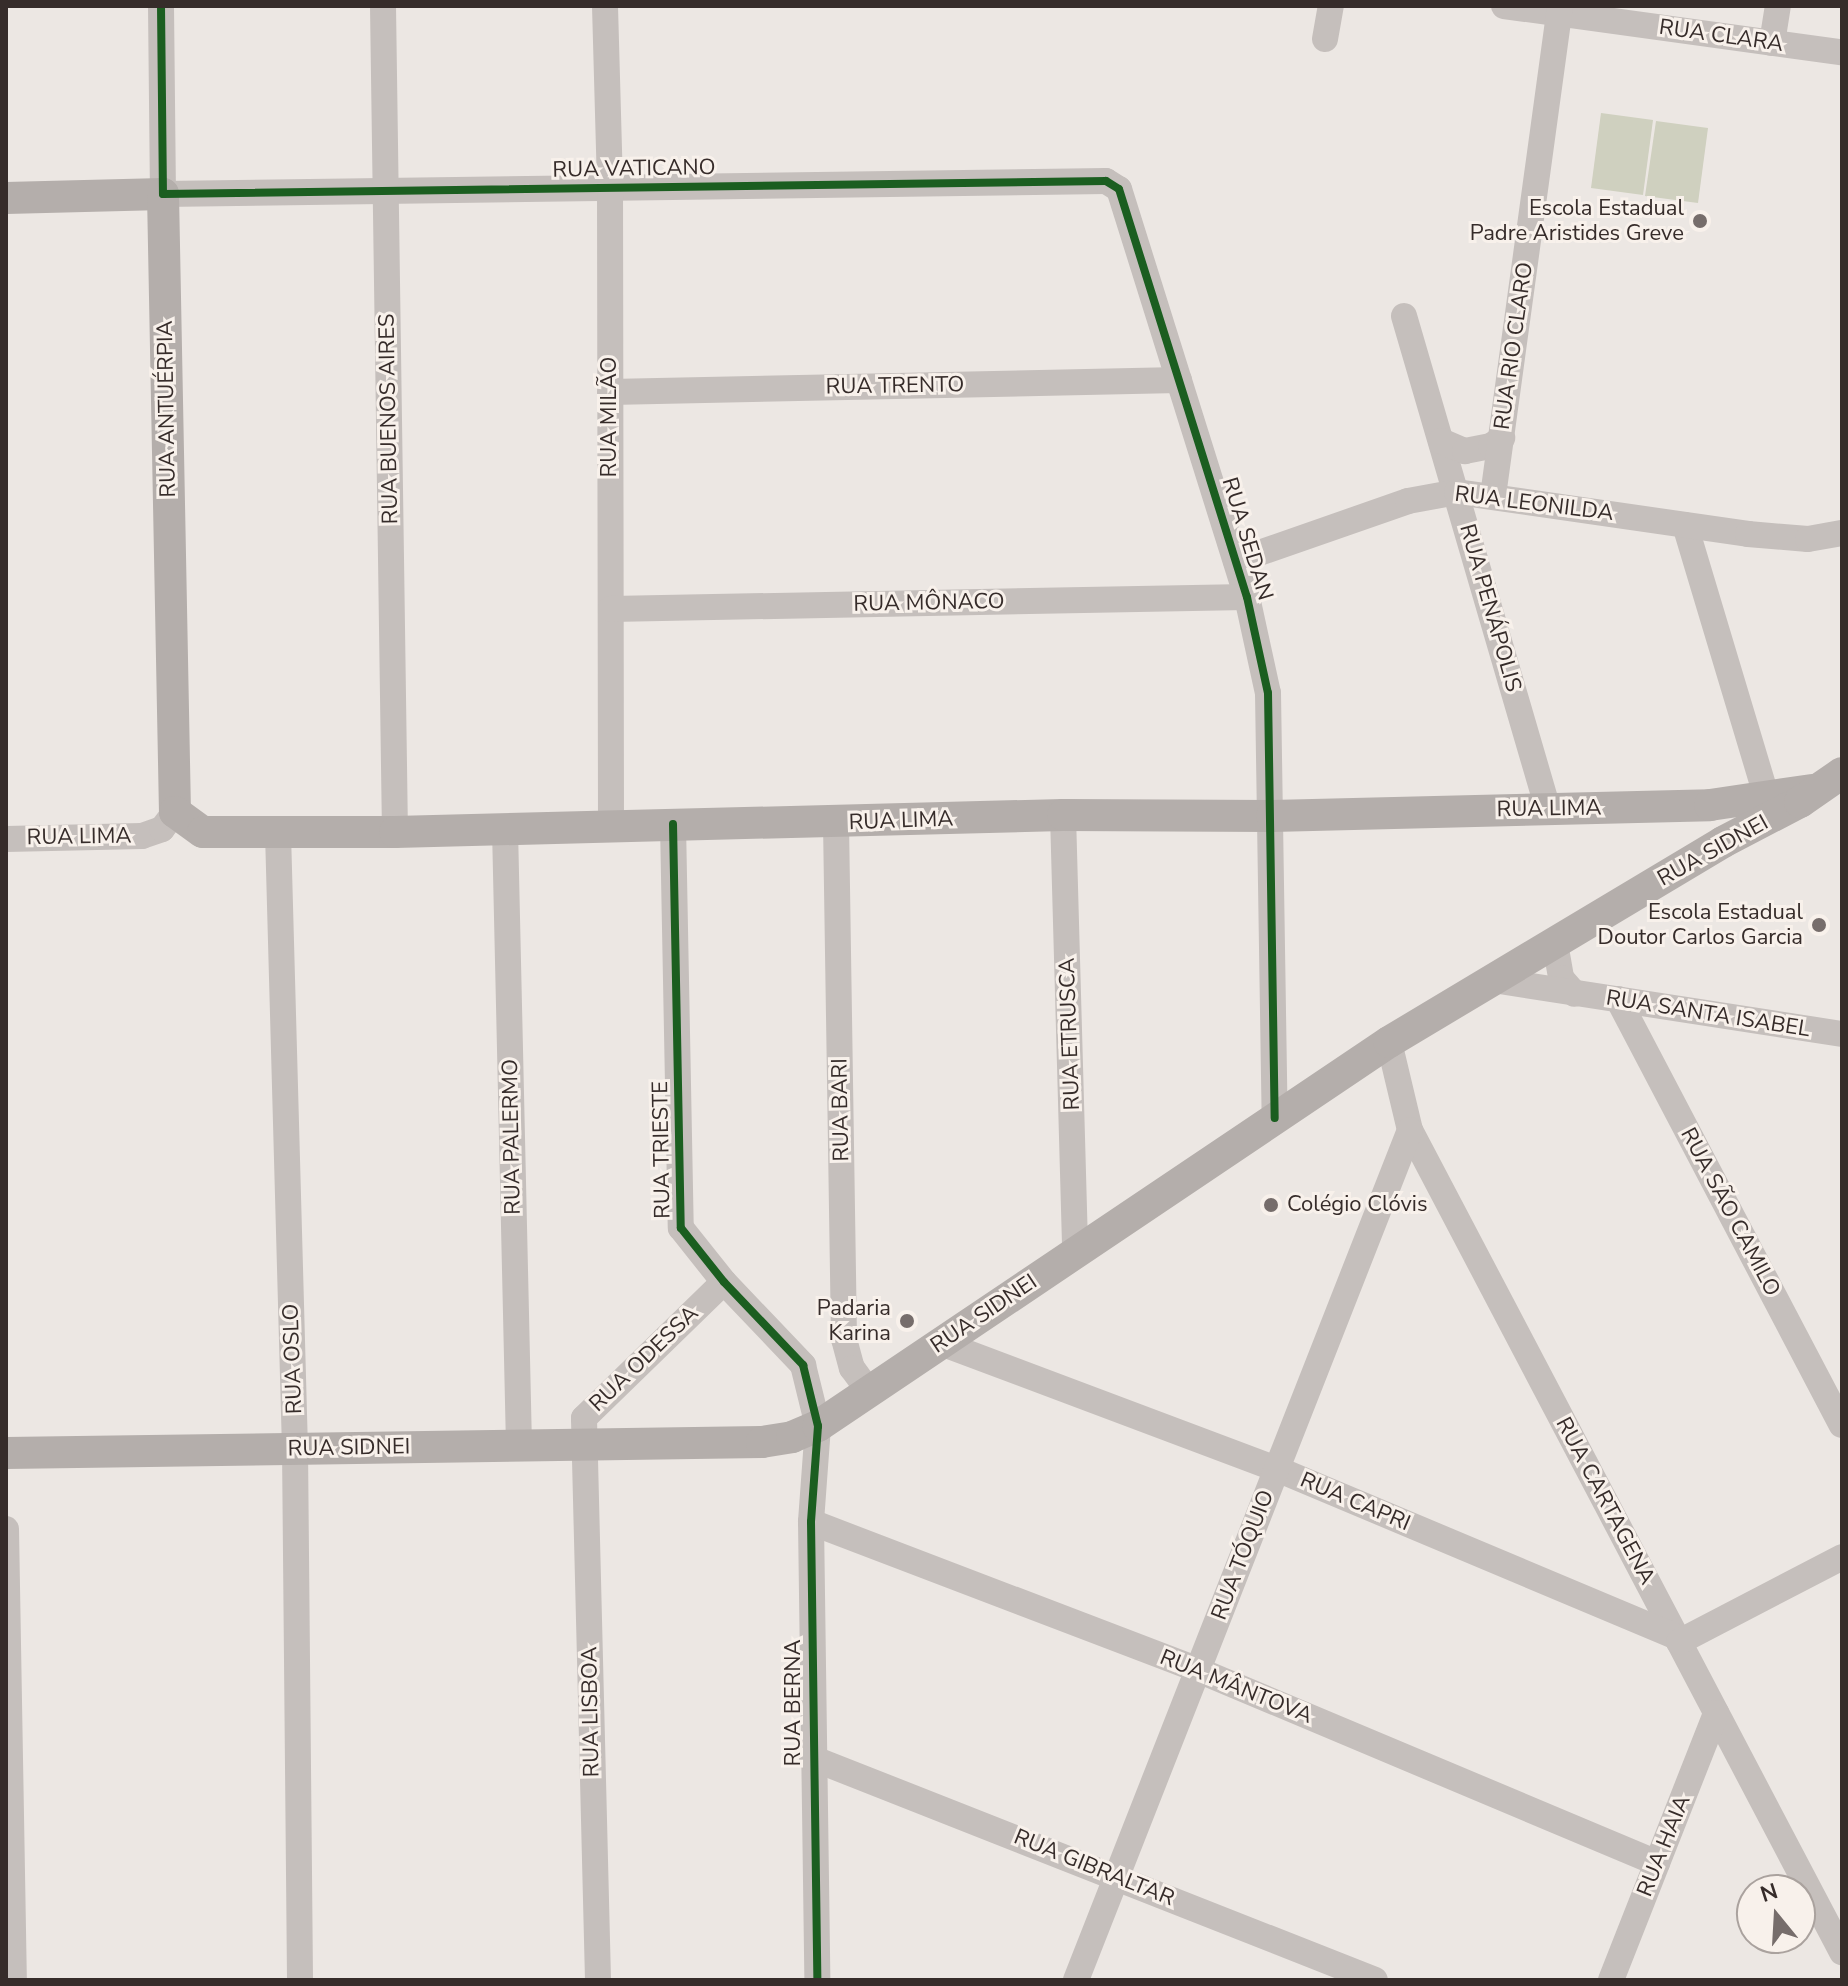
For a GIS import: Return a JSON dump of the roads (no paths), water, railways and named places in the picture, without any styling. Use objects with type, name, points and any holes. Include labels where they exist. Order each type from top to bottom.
[{"type":"main road","name":"RUA VATICANO","points":[[6,198],[163,194]]},
{"type":"main road","name":"RUA ANTUÉRPIA","points":[[163,194],[175,812]]},
{"type":"main road","name":"RUA SIDNEI","points":[[6,1453],[762,1442],[792,1437],[818,1426],[1389,1042],[1723,842],[1788,808],[1842,773]]},
{"type":"main road","name":"RUA LIMA","points":[[175,812],[193,827],[213,834],[395,832],[1063,815],[1272,816],[1710,805],[1760,792],[1812,790]]},
{"type":"main road","points":[[1723,842],[1760,792]]},
{"type":"main road","points":[[1710,805],[1723,822],[1723,842]]},
{"type":"street","name":"RUA ANTUÉRPIA","points":[[161,6],[163,194]]},
{"type":"street","name":"RUA BUENOS AIRES","points":[[383,6],[395,832]]},
{"type":"street","name":"RUA MILÃO","points":[[605,6],[610,186],[611,827]]},
{"type":"street","points":[[1325,39],[1331,6]]},
{"type":"street","name":"RUA CLARA","points":[[1504,6],[1559,10],[1842,52]]},
{"type":"street","points":[[1772,43],[1778,6]]},
{"type":"street","name":"RUA RIO CLARO","points":[[1493,496],[1559,10]]},
{"type":"street","name":"RUA VATICANO","points":[[163,194],[1106,181]]},
{"type":"street","name":"RUA SEDAN","points":[[1106,181],[1119,189],[1122,196],[1247,597],[1268,693],[1275,1118]]},
{"type":"street","name":"RUA PENÁPOLIS","points":[[1404,316],[1548,809]]},
{"type":"street","name":"RUA TRENTO","points":[[610,392],[1179,380]]},
{"type":"street","points":[[1441,441],[1465,451],[1491,446],[1502,438]]},
{"type":"street","name":"RUA LEONILDA","points":[[1236,561],[1408,501],[1457,492],[1795,539],[1842,533]]},
{"type":"street","points":[[1685,525],[1760,792]]},
{"type":"street","name":"RUA MÔNACO","points":[[611,609],[1247,597]]},
{"type":"street","name":"RUA LIMA","points":[[6,839],[142,836],[162,829],[175,812]]},
{"type":"street","name":"RUA ETRUSCA","points":[[1063,815],[1075,1253]]},
{"type":"street","name":"RUA BARI","points":[[836,823],[847,1356]]},
{"type":"street","name":"RUA TRIESTE","points":[[673,824],[681,1228],[724,1282],[803,1365],[818,1426]]},
{"type":"street","name":"RUA PALERMO","points":[[505,829],[519,1445]]},
{"type":"street","name":"RUA OSLO","points":[[278,833],[295,1448],[300,1980]]},
{"type":"street","name":"RUA SANTA ISABEL","points":[[1555,943],[1554,955],[1561,978],[1575,994]]},
{"type":"street","name":"RUA SANTA ISABEL","points":[[1493,980],[1842,1034]]},
{"type":"street","name":"RUA SÃO CAMILO","points":[[1618,999],[1842,1425]]},
{"type":"street","name":"RUA CARTAGENA","points":[[1389,1042],[1410,1130],[1842,1952]]},
{"type":"street","name":"RUA TÓQUIO","points":[[1076,1980],[1410,1130]]},
{"type":"street","name":"RUA ODESSA","points":[[584,1444],[584,1418],[724,1282]]},
{"type":"street","name":"RUA CAPRI","points":[[941,1343],[1277,1469],[1678,1640]]},
{"type":"street","points":[[803,1365],[847,1356],[869,1391]]},
{"type":"street","name":"RUA BERNA","points":[[817,1980],[811,1522],[818,1426]]},
{"type":"street","name":"RUA LISBOA","points":[[584,1444],[598,1980]]},
{"type":"street","name":"RUA MÂNTOVA","points":[[811,1522],[1198,1670],[1657,1863]]},
{"type":"street","points":[[6,1529],[14,1980]]},
{"type":"street","points":[[1678,1640],[1842,1557]]},
{"type":"street","name":"RUA HAIA","points":[[1611,1980],[1716,1713]]},
{"type":"street","name":"RUA GIBRALTAR","points":[[812,1758],[1375,1980]]},
{"type":"place","name":"Escola Estadual Padre Aristides Greve","points":[[1700,221]]},
{"type":"place","name":"Escola Estadual Doutor Carlos Garcia","points":[[1819,925]]},
{"type":"place","name":"Colégio Clóvis","points":[[1271,1205]]},
{"type":"place","name":"Padaria Karina","points":[[907,1321]]}]
